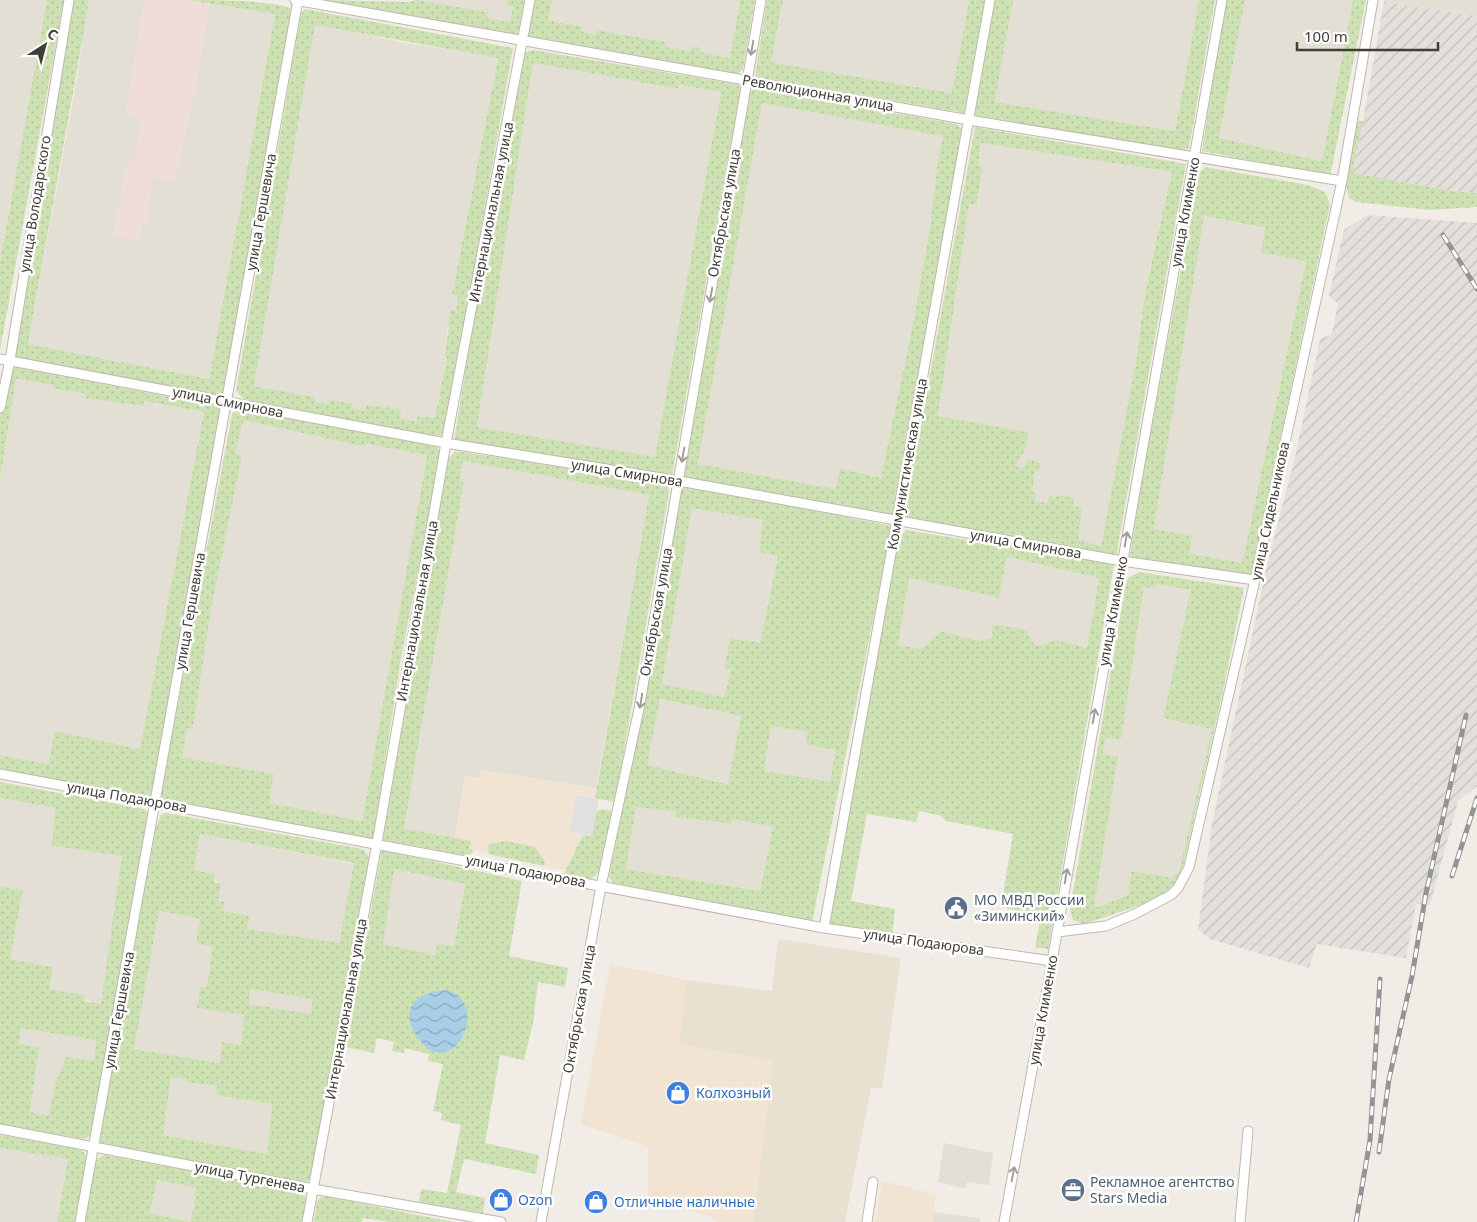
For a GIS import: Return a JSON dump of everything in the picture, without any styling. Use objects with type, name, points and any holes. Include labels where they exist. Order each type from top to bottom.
[{"type":"street","name":"улица Володарского","points":[[0,408],[10,360],[69,0]]},
{"type":"street","name":"Революционная улица","points":[[297,0],[969,120],[1342,182]]},
{"type":"street","name":"улица Гершевича","points":[[80,1222],[228,402],[297,0]]},
{"type":"street","name":"Интернациональная улица","points":[[307,1222],[377,843],[446,443],[530,0]]},
{"type":"street","name":"Октябрьская улица","points":[[540,1222],[602,886],[639,709],[761,0]]},
{"type":"street","name":"Коммунистическая улица","points":[[824,928],[990,0]]},
{"type":"street","name":"улица Клименко","points":[[1004,1222],[1222,0]]},
{"type":"street","name":"улица Сидельникова","points":[[1057,932],[1106,926],[1135,914],[1171,895],[1184,878],[1194,848],[1255,580],[1342,182],[1373,0]]},
{"type":"street","name":"улица Смирнова","points":[[0,359],[446,443],[679,481],[1122,561],[1255,580]]},
{"type":"street","name":"улица Подаюрова","points":[[0,774],[824,928],[1052,961]]},
{"type":"street","name":"улица Тургенева","points":[[0,1129],[313,1189],[501,1222]]},
{"type":"street","points":[[1240,1222],[1248,1131]]},
{"type":"street","points":[[867,1222],[873,1182]]},
{"type":"shaded area","points":[[0,0],[47,0],[0,262]]},
{"type":"shaded area","points":[[88,0],[145,0],[126,113],[142,118],[135,159],[128,159],[114,235],[139,239],[141,223],[145,224],[153,176],[175,180],[196,83],[209,4],[275,14],[209,379],[28,344],[78,73]]},
{"type":"shaded area","points":[[145,0],[186,0],[209,4],[196,83],[175,180],[153,176],[145,224],[141,223],[139,239],[114,236],[128,159],[135,159],[141,118],[126,114]]},
{"type":"shaded area","points":[[416,0],[507,0],[506,5],[513,6],[510,22],[487,18],[488,12]]},
{"type":"shaded area","points":[[552,0],[740,0],[730,58],[700,52],[701,49],[690,51],[665,47],[665,42],[598,30],[596,35],[581,32],[582,27],[548,20]]},
{"type":"shaded area","points":[[783,0],[969,0],[953,93],[771,62]]},
{"type":"shaded area","points":[[1013,0],[1199,0],[1175,131],[995,102]]},
{"type":"shaded area","points":[[1245,0],[1353,0],[1322,161],[1219,138]]},
{"type":"shaded area","points":[[1384,0],[1477,0],[1477,16],[1384,2]]},
{"type":"shaded area","points":[[1384,2],[1477,16],[1477,193],[1451,191],[1352,173]]},
{"type":"shaded area","points":[[315,24],[406,43],[498,57],[452,293],[458,294],[456,311],[450,310],[444,356],[447,357],[435,418],[418,416],[417,421],[400,418],[400,409],[366,406],[365,411],[352,409],[353,404],[330,401],[329,404],[315,402],[315,397],[254,386]]},
{"type":"shaded area","points":[[533,63],[677,89],[678,85],[721,92],[656,458],[477,427]]},
{"type":"shaded area","points":[[762,103],[944,136],[937,166],[930,227],[914,318],[881,478],[841,468],[836,489],[698,464]]},
{"type":"shaded area","points":[[981,143],[1172,172],[1150,265],[1139,330],[1137,356],[1101,546],[1077,541],[1082,507],[1073,506],[1057,497],[1048,503],[1035,501],[1032,492],[1036,468],[1041,463],[1022,470],[1015,465],[1025,450],[938,416],[969,203],[978,204],[983,166],[978,165]]},
{"type":"shaded area","points":[[1367,215],[1477,223],[1477,786],[1458,801],[1430,905],[1416,904],[1406,958],[1317,944],[1309,968],[1210,939],[1198,929],[1212,824],[1267,565],[1295,457],[1320,339],[1332,334],[1338,304],[1329,295],[1344,230]]},
{"type":"shaded area","points":[[1204,216],[1266,229],[1261,252],[1306,262],[1242,563],[1189,553],[1154,529]]},
{"type":"shaded area","points":[[16,379],[54,385],[54,389],[84,393],[83,398],[143,406],[143,401],[204,412],[140,749],[55,731],[48,764],[0,755],[0,480]]},
{"type":"shaded area","points":[[250,420],[364,447],[365,444],[427,455],[362,821],[269,803],[274,774],[182,758],[188,728],[193,728],[211,610],[242,456],[235,454],[243,421]]},
{"type":"shaded area","points":[[463,461],[649,495],[596,788],[481,770],[478,778],[465,776],[455,838],[404,828],[464,484],[460,483]]},
{"type":"shaded area","points":[[692,507],[763,520],[778,556],[760,643],[725,667],[731,668],[724,697],[662,685]]},
{"type":"shaded area","points":[[1007,557],[1099,578],[1087,648],[1056,640],[1038,646],[994,624],[992,638],[979,641],[943,631],[921,649],[898,645],[909,578],[999,598]]},
{"type":"shaded area","points":[[1155,584],[1233,597],[1212,729],[1179,871],[1171,879],[1131,871],[1128,895],[1093,908],[1118,758],[1103,755],[1106,737],[1121,739],[1144,587]]},
{"type":"shaded area","points":[[659,699],[741,716],[729,784],[647,765]]},
{"type":"shaded area","points":[[771,725],[809,732],[807,745],[835,750],[830,783],[764,771]]},
{"type":"shaded area","points":[[480,770],[596,788],[595,798],[576,795],[570,832],[583,835],[565,870],[544,866],[545,862],[489,844],[488,854],[469,849],[455,838],[465,776],[478,778]]},
{"type":"shaded area","points":[[576,795],[599,799],[592,836],[570,832]]},
{"type":"shaded area","points":[[0,798],[55,808],[52,846],[123,856],[102,1004],[84,1000],[84,995],[49,989],[53,967],[10,959],[23,891],[0,886]]},
{"type":"shaded area","points":[[636,807],[676,812],[676,817],[730,824],[731,819],[773,827],[760,891],[625,869]]},
{"type":"shaded area","points":[[200,834],[355,864],[339,944],[247,929],[223,911],[218,901],[221,883],[193,871]]},
{"type":"shaded area","points":[[394,869],[465,884],[454,946],[436,955],[382,944]]},
{"type":"shaded area","points":[[159,911],[200,919],[244,1015],[241,1045],[220,1063],[133,1049]]},
{"type":"shaded area","points":[[778,939],[901,958],[882,1089],[871,1087],[845,1222],[753,1222],[773,1061],[679,1044],[687,980],[772,991]]},
{"type":"shaded area","name":"Колхозный","points":[[610,964],[687,980],[679,1044],[773,1061],[753,1222],[716,1222],[716,1219],[648,1197],[648,1147],[581,1124]]},
{"type":"shaded area","points":[[250,989],[314,999],[311,1015],[249,1004]]},
{"type":"shaded area","points":[[21,1027],[96,1039],[93,1061],[55,1084],[50,1115],[30,1112],[39,1048],[19,1043]]},
{"type":"shaded area","points":[[171,1076],[186,1078],[186,1082],[218,1086],[217,1095],[272,1104],[267,1154],[163,1135]]},
{"type":"shaded area","points":[[944,1143],[993,1153],[989,1185],[967,1182],[966,1189],[938,1182]]},
{"type":"shaded area","points":[[0,1148],[68,1159],[57,1222],[0,1222]]},
{"type":"shaded area","points":[[157,1180],[198,1188],[191,1222],[150,1213]]},
{"type":"shaded area","points":[[882,1181],[936,1194],[932,1222],[875,1222]]},
{"type":"shaded area","points":[[933,1212],[980,1218],[980,1222],[932,1222]]},
{"type":"green space","points":[[47,0],[64,0],[0,350],[0,262]]},
{"type":"green space","points":[[73,0],[88,0],[87,14],[28,344],[209,379],[275,14],[186,0],[258,2],[291,9],[292,14],[225,392],[216,396],[8,357],[6,354]]},
{"type":"green space","points":[[321,0],[408,2],[416,0],[488,12],[487,18],[510,22],[513,7],[506,5],[507,0],[524,0],[518,36]]},
{"type":"green space","points":[[535,0],[552,0],[548,20],[582,27],[582,32],[596,35],[597,30],[666,42],[665,47],[690,51],[691,47],[701,48],[700,52],[730,58],[740,0],[755,0],[743,69],[738,74],[528,37]]},
{"type":"green space","points":[[767,0],[783,0],[771,62],[952,93],[969,0],[985,0],[964,113],[755,76]]},
{"type":"green space","points":[[995,0],[1013,0],[995,102],[1175,131],[1199,0],[1215,0],[1189,148],[1181,151],[975,115]]},
{"type":"green space","points":[[1225,0],[1245,0],[1219,138],[1322,161],[1353,0],[1366,0],[1330,176],[1202,151]]},
{"type":"green space","points":[[305,9],[513,48],[445,432],[439,437],[251,401],[244,399],[236,391],[301,14]],"holes":[[[315,25],[498,58],[452,294],[458,295],[456,310],[450,310],[444,356],[447,357],[435,418],[418,416],[416,421],[400,418],[401,409],[366,405],[365,411],[353,409],[353,404],[330,400],[328,404],[315,402],[315,397],[254,386]]]},
{"type":"green space","points":[[533,50],[741,85],[672,475],[454,441],[498,172],[524,53]],"holes":[[[533,63],[678,89],[678,85],[721,92],[655,457],[477,427]]]},
{"type":"green space","points":[[755,88],[956,124],[962,129],[893,518],[683,479],[749,94]],"holes":[[[762,103],[943,136],[914,318],[881,478],[840,468],[836,489],[698,464]]]},
{"type":"green space","points":[[1356,120],[1363,121],[1352,173],[1451,191],[1477,193],[1477,207],[1430,210],[1356,202],[1349,198],[1345,181]]},
{"type":"green space","points":[[975,127],[1186,164],[1116,557],[904,517]],"holes":[[[981,143],[1172,172],[1147,287],[1137,356],[1101,546],[1078,540],[1082,507],[1073,506],[1074,498],[1058,495],[1057,497],[1049,496],[1048,503],[1035,501],[1036,493],[1032,492],[1036,468],[1040,469],[1041,463],[1028,459],[1022,469],[1015,465],[1025,450],[1028,432],[938,416],[969,204],[977,204],[983,166],[978,165]]]},
{"type":"green space","points":[[1205,167],[1308,185],[1325,192],[1330,204],[1251,577],[1136,560],[1130,555],[1143,474],[1200,172]],"holes":[[[1204,216],[1265,228],[1261,252],[1306,262],[1242,563],[1189,553],[1192,536],[1154,529]]]},
{"type":"green space","points":[[10,366],[222,407],[151,796],[0,770],[0,755],[48,764],[55,731],[140,749],[204,412],[144,401],[143,406],[83,398],[84,393],[54,389],[54,385],[16,379],[0,480],[0,395]]},
{"type":"green space","points":[[243,408],[437,447],[441,454],[401,658],[373,839],[173,803],[164,800],[161,795],[232,414],[237,409]],"holes":[[[243,421],[365,447],[366,444],[427,455],[362,821],[269,803],[274,774],[182,757],[188,728],[193,728],[211,610],[242,456],[235,454]]]},
{"type":"green space","points":[[455,451],[660,482],[667,486],[669,492],[615,802],[595,798],[649,495],[463,461],[460,482],[464,483],[404,828],[471,841],[469,849],[474,850],[469,856],[383,840],[448,460]]},
{"type":"green space","points":[[682,485],[892,526],[812,922],[613,883],[609,877],[649,681]],"holes":[[[692,508],[763,520],[759,552],[778,556],[760,643],[730,638],[725,667],[731,669],[724,697],[662,684]],[[660,699],[741,716],[728,784],[647,765]],[[771,726],[808,732],[806,745],[835,750],[830,782],[764,771]],[[636,807],[676,812],[675,817],[731,824],[732,819],[773,827],[760,891],[626,869]]]},
{"type":"green space","points":[[906,530],[1114,564],[1048,949],[1035,947],[1041,916],[1001,907],[1013,834],[946,821],[941,816],[919,811],[916,822],[867,814],[851,901],[895,909],[892,936],[826,926],[898,539]],"holes":[[[1007,557],[1099,578],[1087,648],[1056,640],[1038,646],[1032,642],[1026,630],[993,624],[992,638],[979,641],[942,631],[921,649],[898,645],[909,578],[999,598]]]},
{"type":"green space","points":[[1139,572],[1244,588],[1223,691],[1182,871],[1175,884],[1153,901],[1084,924],[1073,920],[1070,910],[1128,578]],"holes":[[[1156,584],[1191,590],[1163,718],[1212,729],[1179,871],[1171,878],[1131,871],[1128,895],[1094,908],[1118,757],[1103,754],[1106,737],[1121,740],[1144,587],[1155,589]]]},
{"type":"green space","points":[[0,782],[144,809],[149,814],[91,1135],[84,1139],[0,1124],[0,886],[23,891],[10,959],[53,967],[49,989],[84,995],[84,1001],[101,1004],[122,856],[52,846],[55,808],[0,798]],"holes":[[[21,1028],[96,1040],[93,1061],[66,1057],[55,1084],[49,1115],[30,1112],[39,1048],[19,1043]]]},
{"type":"green space","points":[[601,809],[613,811],[598,873],[591,879],[564,874],[583,835],[592,836],[596,812]]},
{"type":"green space","points":[[166,813],[357,848],[364,850],[370,859],[311,1177],[306,1183],[169,1158],[99,1142],[98,1138],[156,828],[161,815]],"holes":[[[200,834],[354,863],[339,943],[247,929],[249,916],[223,911],[225,902],[218,901],[221,883],[214,882],[215,874],[194,870]],[[159,911],[200,919],[196,943],[213,947],[207,987],[200,988],[197,1008],[244,1015],[241,1045],[222,1042],[220,1063],[134,1049]],[[250,989],[313,999],[311,1014],[249,1004]],[[171,1077],[186,1078],[186,1082],[217,1086],[216,1095],[272,1104],[267,1154],[163,1135]]]},
{"type":"green space","points":[[506,841],[535,847],[545,862],[544,866],[488,854],[489,844]]},
{"type":"green space","points":[[382,850],[522,881],[509,956],[568,968],[565,987],[538,982],[533,1023],[524,1060],[500,1055],[485,1143],[539,1155],[536,1174],[464,1159],[456,1192],[485,1198],[483,1213],[419,1202],[421,1189],[447,1193],[461,1125],[441,1120],[442,1113],[433,1111],[443,1064],[428,1061],[429,1054],[405,1048],[404,1053],[392,1051],[394,1042],[377,1038],[374,1053],[346,1047]],"holes":[[[394,869],[465,884],[454,946],[437,944],[435,955],[383,944]]]},
{"type":"green space","points":[[0,1135],[78,1149],[85,1153],[87,1162],[75,1222],[57,1222],[68,1159],[0,1148]]},
{"type":"green space","points":[[104,1155],[302,1191],[307,1200],[304,1222],[191,1222],[82,1222],[94,1161]],"holes":[[[157,1180],[197,1188],[191,1222],[150,1213]]]},
{"type":"green space","points":[[321,1197],[453,1222],[389,1222],[363,1218],[362,1222],[314,1222],[317,1201]]},
{"type":"water","points":[[447,990],[460,998],[467,1010],[467,1024],[462,1037],[454,1047],[443,1053],[431,1050],[418,1038],[409,1018],[413,1004],[419,998],[436,991]]},
{"type":"railway","points":[[1443,235],[1477,289]]},
{"type":"railway","points":[[1379,1152],[1389,1079],[1412,976],[1426,893],[1466,715]]},
{"type":"railway","points":[[1452,876],[1477,798]]},
{"type":"railway","points":[[1356,1222],[1370,1140],[1380,979]]},
{"type":"place","name":"МО МВД России «Зиминский»","points":[[956,908]]},
{"type":"place","name":"Колхозный","points":[[678,1093]]},
{"type":"place","name":"Рекламное агентство Stars Media","points":[[1073,1190]]},
{"type":"place","name":"Ozon","points":[[501,1200]]},
{"type":"place","name":"Отличные наличные","points":[[596,1202]]}]
